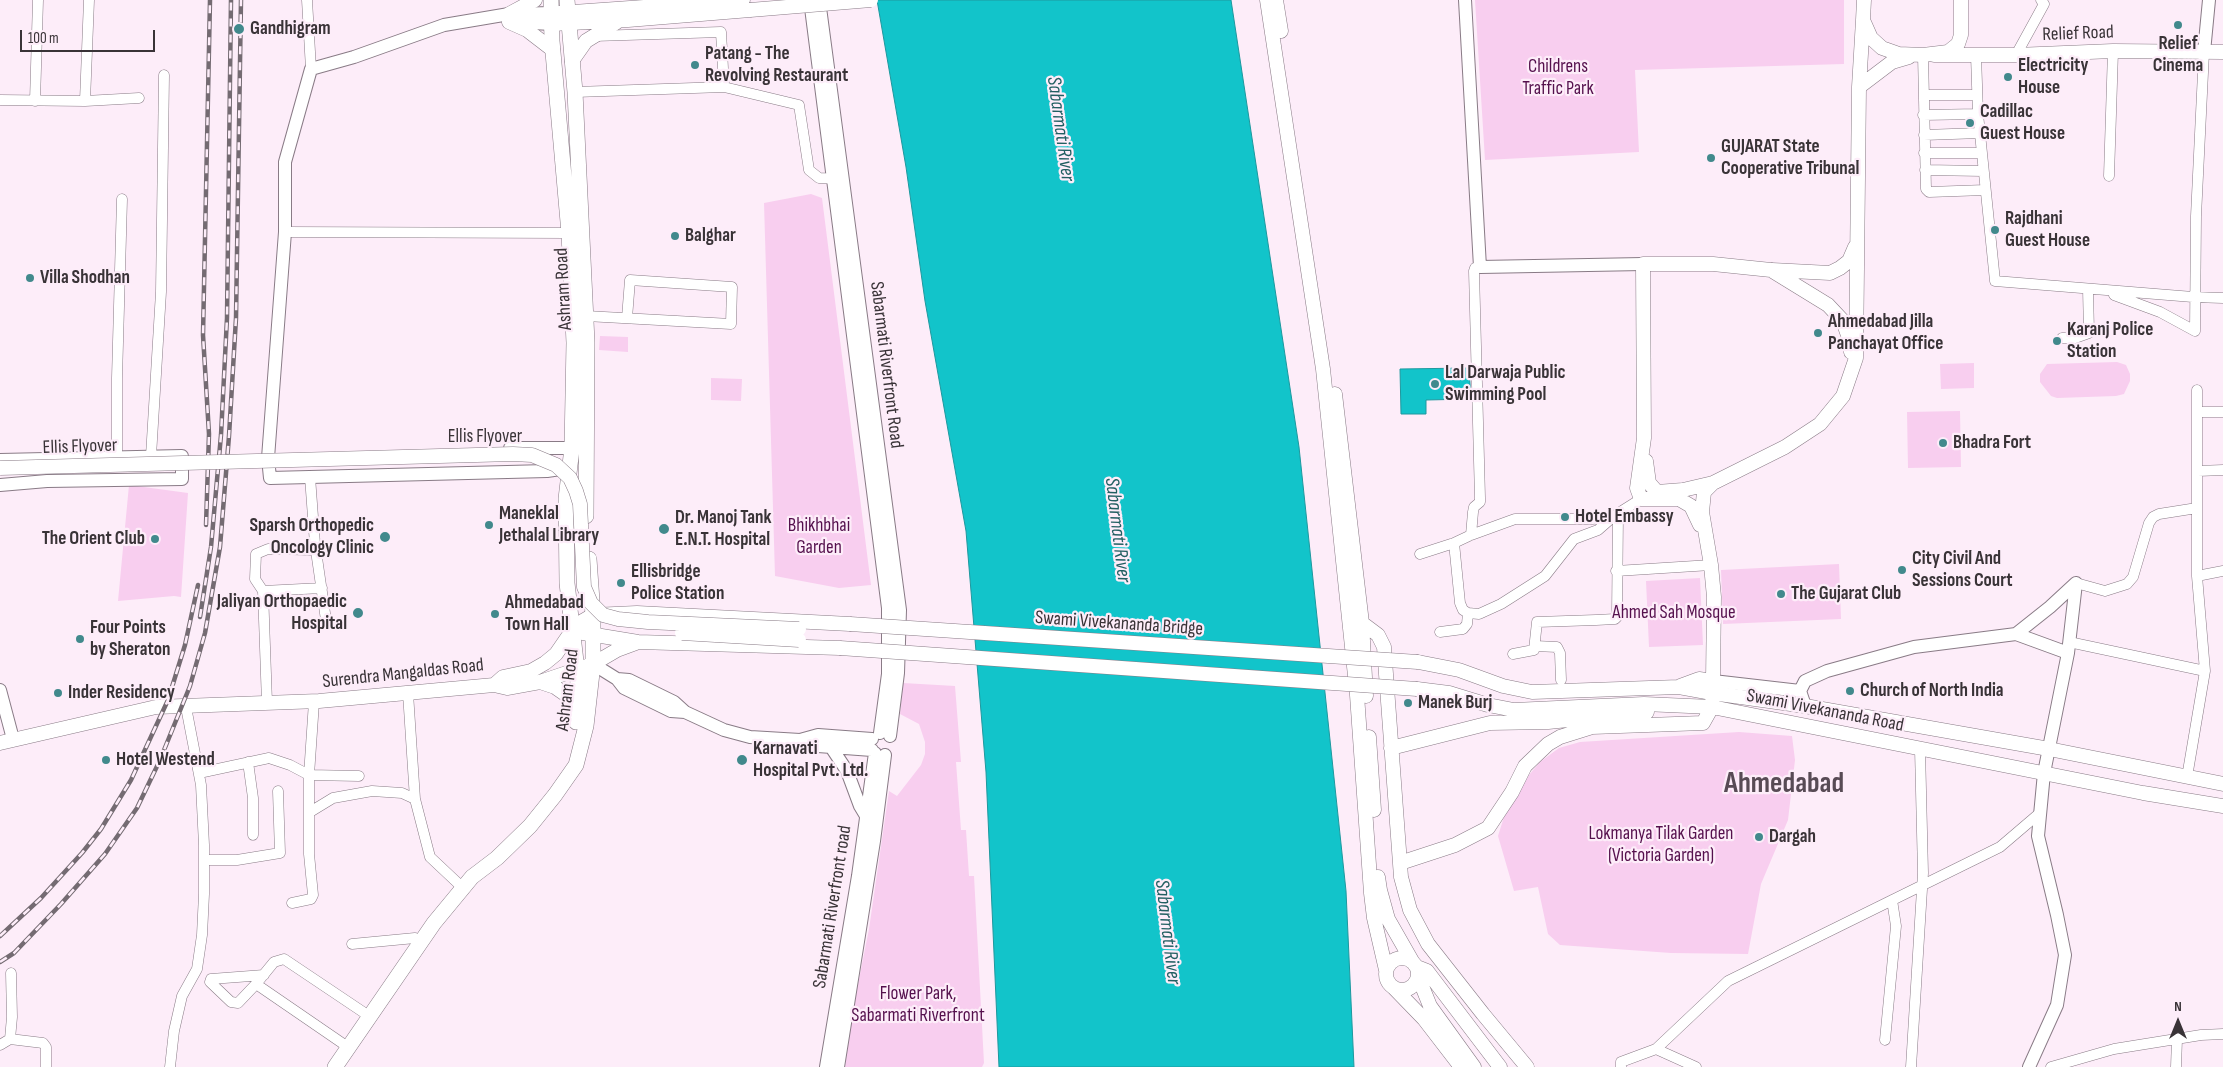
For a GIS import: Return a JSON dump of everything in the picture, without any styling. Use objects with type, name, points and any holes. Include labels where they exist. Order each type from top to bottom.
[{"type":"main road","points":[[535,0],[506,17],[553,50]]},
{"type":"main road","points":[[586,0],[602,10]]},
{"type":"main road","points":[[552,12],[871,0]]},
{"type":"main road","points":[[1266,0],[1323,369],[1356,695],[1374,918],[1386,970],[1386,980],[1424,1019],[1461,1067]]},
{"type":"main road","points":[[1276,0],[1332,370],[1362,623],[1380,890],[1388,919],[1415,968],[1430,1006],[1474,1067]]},
{"type":"main road","points":[[1856,246],[1849,261],[1830,273],[1771,270],[1713,264],[1643,264],[1644,438],[1648,483],[1656,492],[1683,490],[1713,483],[1785,447],[1820,424],[1843,396],[1852,371],[1857,343],[1856,246],[1859,87],[1864,0]]},
{"type":"main road","points":[[1859,87],[1892,62],[1954,50],[1961,35],[1961,0]]},
{"type":"main road","points":[[568,12],[620,21],[746,5]]},
{"type":"main road","name":"Ashram Road","points":[[339,1058],[363,1012],[428,918],[522,820],[547,790],[566,762],[576,725],[578,703],[567,583],[566,498],[572,448],[574,352],[568,233],[553,50],[552,12]]},
{"type":"main road","name":"Ashram Road","points":[[325,1067],[339,1058],[461,885],[497,858],[530,826],[555,795],[576,765],[586,726],[593,664],[594,635],[585,508],[588,390],[575,92],[568,12]]},
{"type":"main road","points":[[1863,20],[1871,38],[1882,48],[1899,54],[1928,55]]},
{"type":"main road","points":[[572,62],[581,46],[593,36],[620,21]]},
{"type":"main road","points":[[1961,35],[1976,55]]},
{"type":"main road","name":"Relief Road","points":[[1928,55],[2016,55],[2113,51],[2223,52]]},
{"type":"main road","points":[[1771,270],[1828,305],[1843,321],[1850,341],[1852,371]]},
{"type":"main road","points":[[1644,438],[1637,488],[1642,498],[1679,499],[1692,506],[1706,540]]},
{"type":"main road","name":"Ellis Flyover","points":[[0,468],[532,455],[556,465],[570,478],[576,491],[580,504],[584,587],[591,603],[603,615],[618,619],[648,622],[799,628],[822,624]]},
{"type":"main road","name":"Ellis Flyover","points":[[0,476],[482,463],[533,465],[553,474],[563,484],[570,498],[573,509],[574,572],[577,591],[585,609],[599,623],[615,628],[645,631],[799,640],[829,647]]},
{"type":"main road","points":[[1400,863],[1455,845],[1488,828],[1512,792],[1525,766],[1548,744],[1560,737],[1592,727],[1703,724],[1712,694],[1714,597],[1711,565],[1702,512],[1704,492],[1713,483]]},
{"type":"main road","points":[[593,614],[637,613],[822,624]]},
{"type":"main road","name":"Surendra Mangaldas Road","points":[[6,741],[156,707],[314,702],[494,685],[503,677],[531,671],[545,663],[556,654],[576,625],[593,614]]},
{"type":"main road","points":[[1362,623],[1378,635],[1384,647],[1401,878],[1410,910],[1428,944],[1528,1067]]},
{"type":"main road","name":"Swami Vivekananda Bridge","points":[[822,624],[850,624],[1418,662],[1459,670],[1503,686],[1532,692],[1680,687],[1699,679],[1712,694]]},
{"type":"main road","points":[[571,631],[638,642],[829,647]]},
{"type":"main road","points":[[494,685],[507,688],[540,682],[593,664],[617,650],[638,642]]},
{"type":"main road","name":"Swami Vivekananda Road","points":[[829,647],[1417,689],[1450,693],[1488,705],[1514,710],[1670,704],[1712,694],[1920,749],[2143,793],[2223,806]]},
{"type":"main road","points":[[540,682],[555,688],[578,703]]},
{"type":"main road","points":[[1712,694],[1805,706],[2048,748],[2223,784]]},
{"type":"main road","points":[[1391,748],[1490,723],[1548,722],[1648,712],[1670,704]]},
{"type":"main road","points":[[1386,970],[1389,963],[1396,958],[1404,958],[1415,968],[1427,971],[1500,1067]]},
{"type":"main road","points":[[1393,987],[1400,990],[1408,989],[1415,984],[1415,968]]},
{"type":"street","points":[[35,101],[38,0]]},
{"type":"street","points":[[84,101],[89,0]]},
{"type":"street","points":[[307,0],[311,69],[285,162],[285,232],[268,458],[270,478],[547,471],[569,468]]},
{"type":"street","name":"Sabarmati Riverfront Road","points":[[810,0],[838,179],[900,610],[898,673],[879,745]]},
{"type":"street","name":"Sabarmati Riverfront Road","points":[[819,0],[838,179]]},
{"type":"street","points":[[1465,0],[1480,266]]},
{"type":"street","points":[[2016,55],[2044,4],[2041,0]]},
{"type":"street","points":[[2102,290],[2160,312],[2194,331],[2193,297],[2204,52],[2209,0]]},
{"type":"street","points":[[311,69],[354,57],[444,25],[552,12]]},
{"type":"street","points":[[593,36],[721,32],[724,87]]},
{"type":"street","points":[[2109,176],[2113,51]]},
{"type":"street","points":[[1928,55],[1923,115],[1925,186],[1929,192],[1985,190]]},
{"type":"street","points":[[1976,55],[1978,114],[1994,281],[2223,298]]},
{"type":"street","points":[[151,456],[161,292],[164,75]]},
{"type":"street","points":[[575,92],[724,87],[799,105],[809,170],[819,178],[838,179]]},
{"type":"street","points":[[1924,95],[1977,95]]},
{"type":"street","points":[[0,100],[84,101],[139,98]]},
{"type":"street","points":[[1923,115],[1978,114]]},
{"type":"street","points":[[1924,135],[1980,133]]},
{"type":"street","points":[[1924,153],[1982,152]]},
{"type":"street","points":[[1925,170],[1984,171]]},
{"type":"street","points":[[117,456],[117,378],[122,199]]},
{"type":"street","points":[[285,232],[568,233]]},
{"type":"street","points":[[1471,535],[1474,507],[1480,502],[1475,268],[1480,266],[1643,264]]},
{"type":"street","points":[[586,316],[730,324],[732,287],[630,280],[627,318]]},
{"type":"street","points":[[2062,338],[2075,338],[2089,333],[2088,289]]},
{"type":"street","points":[[2188,777],[2205,671],[2197,576],[2197,390]]},
{"type":"street","points":[[2197,412],[2223,412]]},
{"type":"street","points":[[268,458],[552,447],[572,448]]},
{"type":"street","points":[[0,460],[182,456],[182,479],[47,481],[0,485]]},
{"type":"street","points":[[2198,471],[2223,470]]},
{"type":"street","points":[[310,477],[316,550],[326,620]]},
{"type":"street","points":[[1454,544],[1458,596],[1463,610],[1468,614],[1479,614],[1501,604],[1546,576],[1574,539],[1598,530],[1616,515],[1642,498]]},
{"type":"street","points":[[2076,583],[2105,591],[2127,584],[2134,577],[2153,517],[2159,514],[2197,508]]},
{"type":"street","points":[[1420,554],[1454,544],[1471,535],[1515,519],[1592,519],[1616,515]]},
{"type":"street","points":[[1513,654],[1532,651],[1535,646],[1537,622],[1615,618],[1617,614],[1616,515]]},
{"type":"street","points":[[267,703],[263,591],[255,579],[256,554],[268,549],[316,550]]},
{"type":"street","points":[[1616,571],[1711,565]]},
{"type":"street","points":[[2197,576],[2223,572]]},
{"type":"street","points":[[2016,634],[2076,583]]},
{"type":"street","points":[[2029,1067],[2058,1005],[2064,955],[2058,915],[2038,836],[2044,773],[2069,648],[2076,583]]},
{"type":"street","points":[[263,591],[322,588]]},
{"type":"street","points":[[1440,632],[1463,628],[1467,624],[1468,614]]},
{"type":"street","points":[[1805,706],[1800,691],[1805,681],[1827,671],[1914,647],[2016,634],[2069,648],[2205,671]]},
{"type":"street","points":[[1535,646],[1557,647],[1560,653],[1561,680]]},
{"type":"street","points":[[593,664],[617,679],[629,680],[674,702],[684,712],[724,730],[750,737],[800,740],[818,746],[879,745]]},
{"type":"street","points":[[0,690],[6,741]]},
{"type":"street","points":[[1712,694],[1800,691]]},
{"type":"street","points":[[408,693],[415,798],[430,857],[461,885]]},
{"type":"street","points":[[292,903],[311,899],[313,895],[309,854],[309,775],[314,702]]},
{"type":"street","points":[[170,1067],[174,1031],[182,996],[197,969],[202,935],[205,860],[200,773],[186,707]]},
{"type":"street","points":[[800,740],[818,735],[879,745]]},
{"type":"street","name":"Sabarmati Riverfront road","points":[[826,1067],[863,877],[866,816],[879,745]]},
{"type":"street","name":"Sabarmati Riverfront road","points":[[838,1067],[879,745]]},
{"type":"street","points":[[831,747],[847,771],[860,806],[866,816]]},
{"type":"street","points":[[1911,1067],[1923,886],[1920,749]]},
{"type":"street","points":[[200,773],[269,758],[309,775],[359,776]]},
{"type":"street","points":[[248,762],[253,798],[253,835]]},
{"type":"street","points":[[205,860],[237,860],[280,853],[278,791]]},
{"type":"street","points":[[310,812],[333,798],[372,791],[402,793],[415,798]]},
{"type":"street","points":[[1621,1067],[1621,1062],[1656,1049],[1728,982],[2000,847],[2040,812]]},
{"type":"street","points":[[1885,1040],[1896,926],[1892,900]]},
{"type":"street","points":[[352,944],[414,938]]},
{"type":"street","points":[[264,975],[210,980],[210,984],[235,1003],[240,1002],[264,975],[276,961],[289,961],[363,1012]]},
{"type":"street","points":[[10,1039],[12,1017],[11,973]]},
{"type":"street","points":[[256,984],[339,1058]]},
{"type":"street","points":[[2051,1067],[2114,1049],[2223,1034]]},
{"type":"street","points":[[0,1045],[10,1039],[43,1043],[46,1047],[46,1067]]},
{"type":"street","points":[[2176,1067],[2177,1039]]},
{"type":"street","points":[[1656,1049],[1696,1067]]},
{"type":"green space","name":"Childrens Traffic Park","points":[[1475,0],[1844,0],[1844,64],[1635,70],[1639,152],[1485,160]]},
{"type":"green space","name":"Bhikhbhai Garden","points":[[811,194],[822,198],[871,585],[839,588],[775,576],[764,203]]},
{"type":"green space","points":[[600,336],[628,337],[628,352],[599,350]]},
{"type":"green space","points":[[2117,362],[2126,365],[2130,374],[2130,381],[2124,394],[2116,396],[2057,398],[2051,396],[2040,382],[2040,374],[2047,364]]},
{"type":"green space","points":[[1974,363],[1974,388],[1941,389],[1940,364]]},
{"type":"green space","points":[[711,378],[742,379],[741,401],[711,400]]},
{"type":"green space","points":[[1960,411],[1961,467],[1908,468],[1907,412]]},
{"type":"green space","name":"The Orient Club","points":[[129,485],[188,493],[181,597],[118,601]]},
{"type":"green space","name":"The Gujarat Club","points":[[1839,564],[1841,619],[1723,624],[1721,570]]},
{"type":"green space","name":"Ahmed Sah Mosque","points":[[1700,578],[1703,645],[1649,647],[1646,581]]},
{"type":"green space","name":"Flower Park, Sabarmati Riverfront","points":[[903,683],[955,686],[961,762],[956,762],[961,830],[966,830],[969,876],[974,876],[984,1063],[982,1067],[845,1067],[853,1009],[869,929],[889,791],[897,796],[921,765],[925,754],[925,742],[919,724],[900,714]]},
{"type":"green space","name":"Lokmanya Tilak Garden (Victoria Garden)","points":[[1739,732],[1792,736],[1795,760],[1788,820],[1761,884],[1748,954],[1671,953],[1560,945],[1548,934],[1538,887],[1514,891],[1498,836],[1504,817],[1529,775],[1540,762],[1559,748],[1580,742]]},
{"type":"water","name":"Sabarmati River","points":[[877,0],[1231,0],[1299,447],[1346,891],[1354,1067],[999,1067],[986,772],[966,531],[925,301],[906,167]]},
{"type":"water","name":"Lal Darwaja Public Swimming Pool","points":[[1469,368],[1471,399],[1426,400],[1426,414],[1401,414],[1400,369]]},
{"type":"railway","points":[[206,525],[209,434],[203,335],[210,0]]},
{"type":"railway","points":[[200,617],[211,547],[221,435],[227,318],[231,0]]},
{"type":"railway","points":[[0,962],[14,953],[61,904],[105,854],[137,808],[160,760],[190,686],[205,633],[220,547],[236,318],[241,0]]},
{"type":"railway","points":[[0,936],[41,898],[82,853],[101,829],[131,780],[168,700],[185,645],[198,585]]},
{"type":"place","name":"Relief Cinema","points":[[2178,25]]},
{"type":"place","name":"Gandhigram","points":[[239,29]]},
{"type":"place","name":"Patang - The Revolving Restaurant","points":[[695,65]]},
{"type":"place","name":"Electricity House","points":[[2008,77]]},
{"type":"place","name":"Cadillac Guest House","points":[[1970,123]]},
{"type":"place","name":"GUJARAT State Cooperative Tribunal","points":[[1711,158]]},
{"type":"place","name":"Rajdhani Guest House","points":[[1995,230]]},
{"type":"place","name":"Balghar","points":[[675,236]]},
{"type":"place","name":"Villa Shodhan","points":[[30,278]]},
{"type":"place","name":"Ahmedabad Jilla Panchayat Office","points":[[1818,333]]},
{"type":"place","name":"Karanj Police Station","points":[[2057,341]]},
{"type":"place","name":"Lal Darwaja Public Swimming Pool","points":[[1435,384]]},
{"type":"place","name":"Bhadra Fort","points":[[1943,443]]},
{"type":"place","name":"Hotel Embassy","points":[[1565,517]]},
{"type":"place","name":"Maneklal Jethalal Library","points":[[489,525]]},
{"type":"place","name":"Dr. Manoj Tank E.N.T. Hospital","points":[[664,529]]},
{"type":"place","name":"Sparsh Orthopedic Oncology Clinic","points":[[385,537]]},
{"type":"place","name":"The Orient Club","points":[[155,539]]},
{"type":"place","name":"City Civil And Sessions Court","points":[[1902,570]]},
{"type":"place","name":"Ellisbridge Police Station","points":[[621,583]]},
{"type":"place","name":"The Gujarat Club","points":[[1781,594]]},
{"type":"place","name":"Jaliyan Orthopaedic Hospital","points":[[358,613]]},
{"type":"place","name":"Ahmedabad Town Hall","points":[[495,614]]},
{"type":"place","name":"Four Points by Sheraton","points":[[80,639]]},
{"type":"place","name":"Church of North India","points":[[1850,691]]},
{"type":"place","name":"Inder Residency","points":[[58,693]]},
{"type":"place","name":"Manek Burj","points":[[1408,703]]},
{"type":"place","name":"Hotel Westend","points":[[106,760]]},
{"type":"place","name":"Karnavati Hospital Pvt. Ltd.","points":[[742,760]]},
{"type":"place","name":"Dargah","points":[[1759,837]]},
{"type":"district","name":"Ahmedabad","points":[[1784,785]]}]
